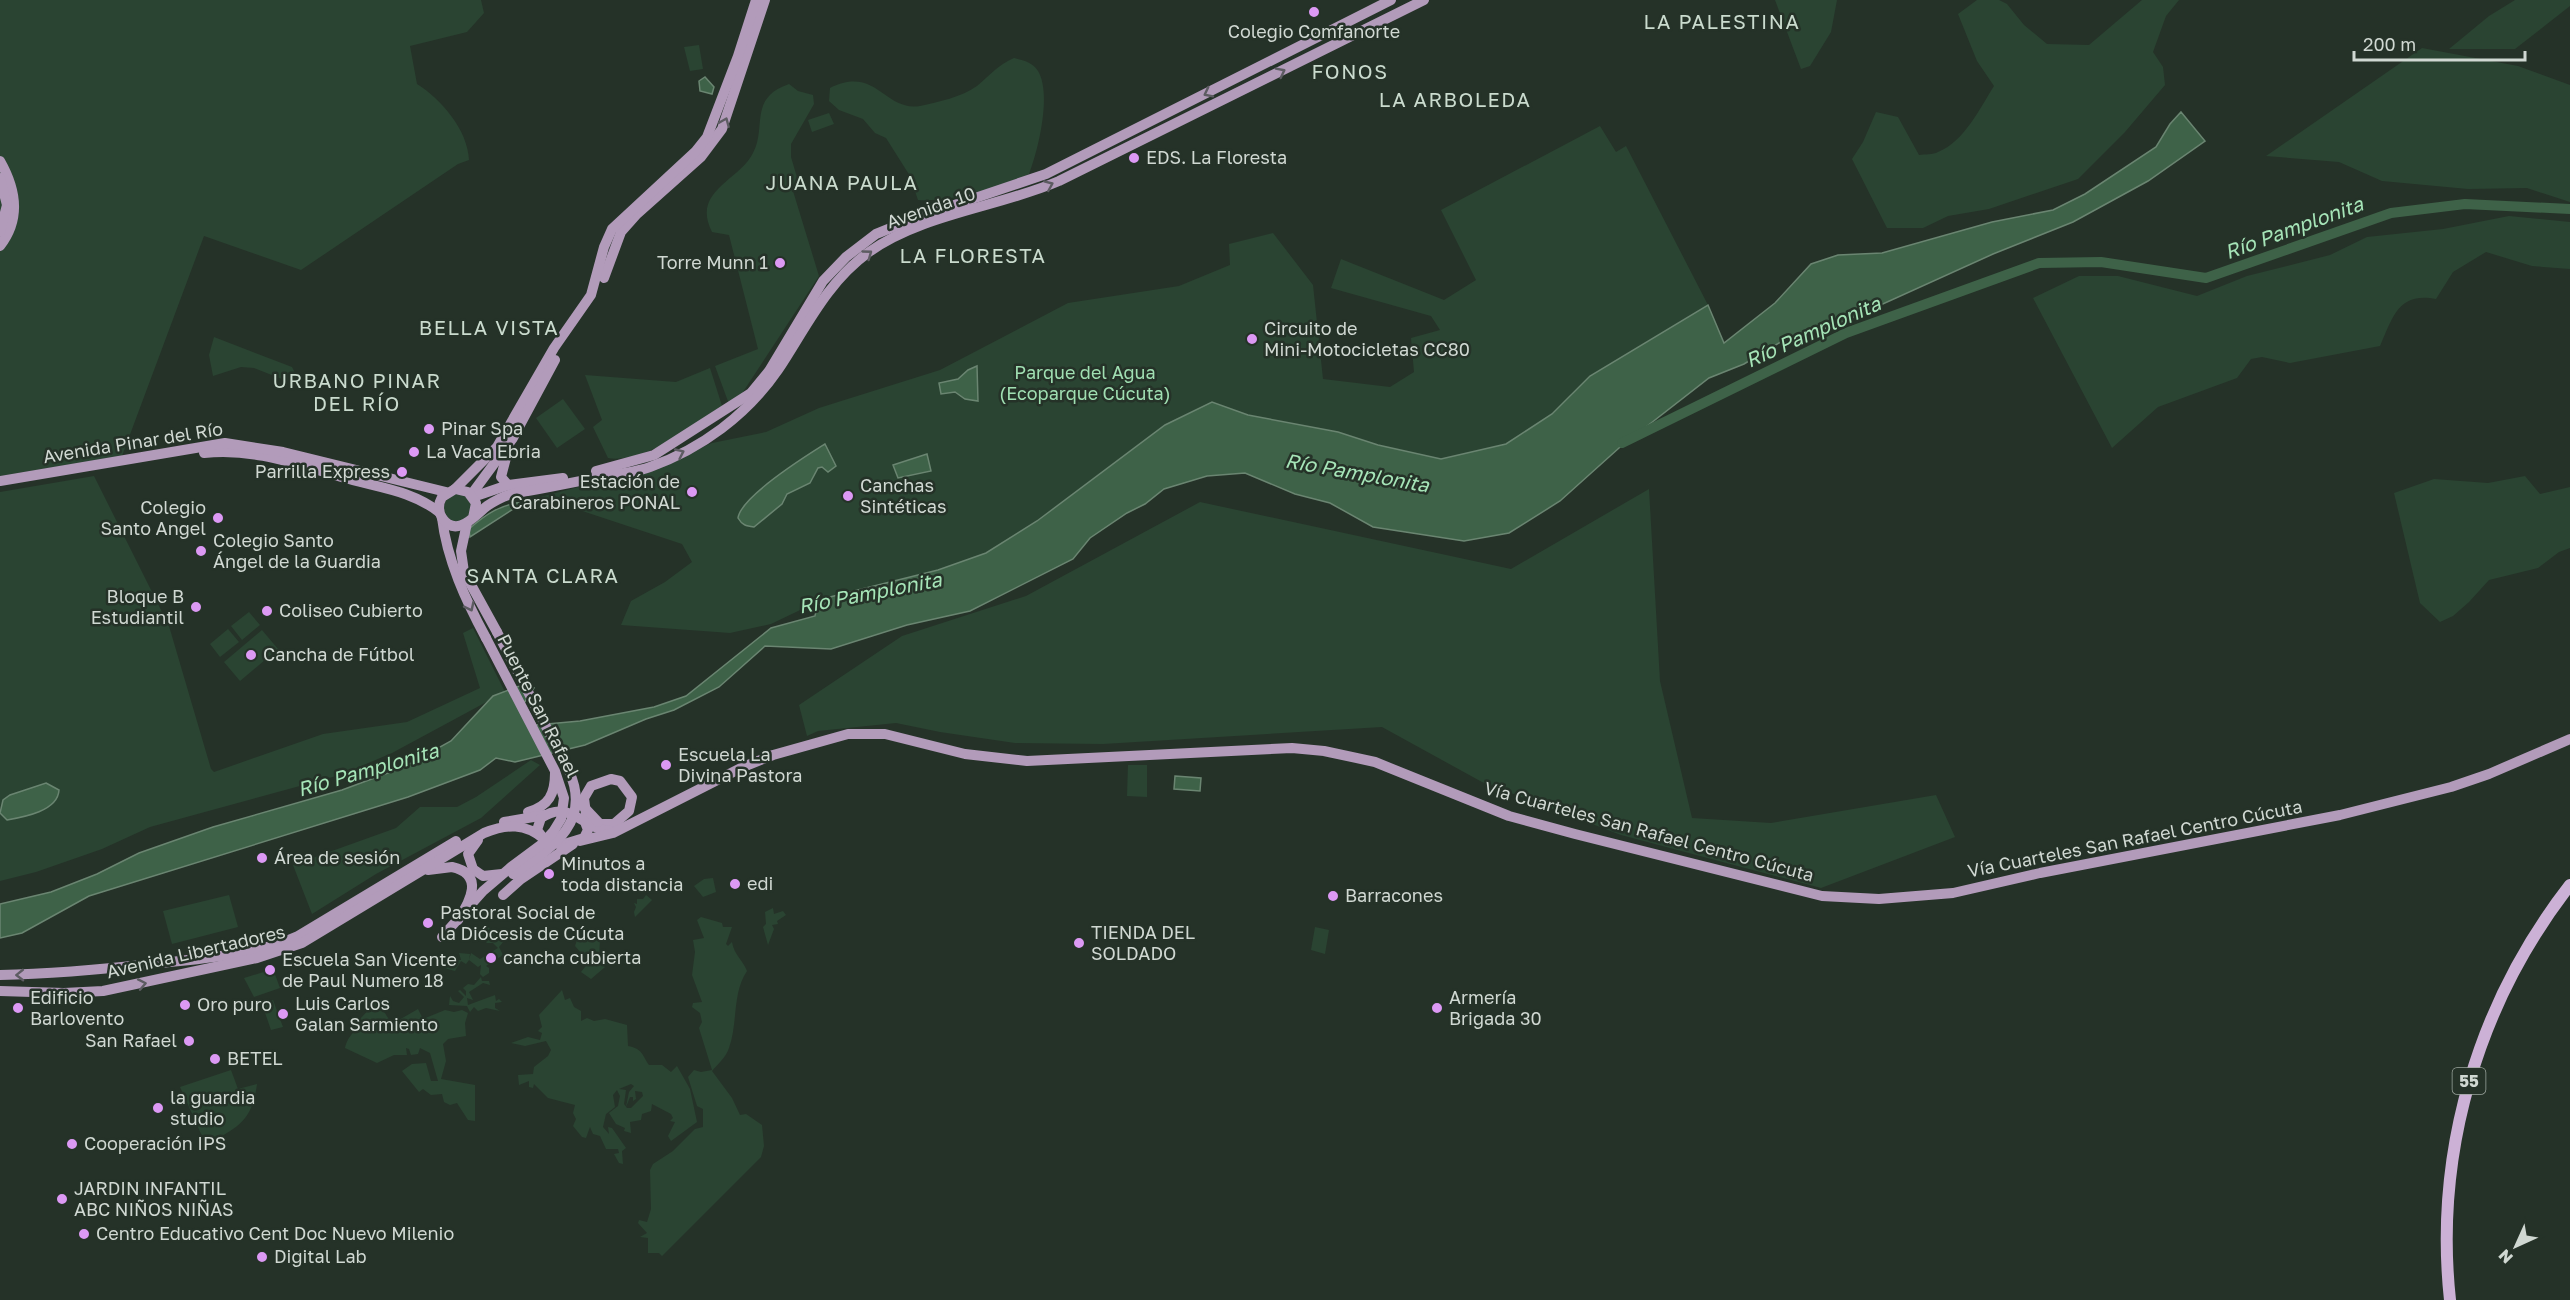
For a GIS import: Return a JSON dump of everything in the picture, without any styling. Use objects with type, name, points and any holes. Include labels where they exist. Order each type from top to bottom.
[{"type":"highway","name":"55","points":[[2450,1300],[2446,1268],[2447,1196],[2458,1121],[2470,1075],[2485,1030],[2516,967],[2570,885]]},
{"type":"main road","points":[[472,496],[513,438],[560,350],[598,296],[612,249],[621,232],[637,214],[702,157],[715,140],[727,117],[756,0]]},
{"type":"main road","points":[[472,496],[476,505],[470,521],[454,526],[441,515],[440,501],[497,447],[549,356],[591,295],[604,247],[612,229],[694,152],[706,137],[765,0]]},
{"type":"main road","name":"Avenida 10","points":[[623,469],[654,455],[751,393],[768,371],[819,287],[846,257],[876,234],[913,219],[1046,174],[1391,0]]},
{"type":"main road","name":"Avenida 10","points":[[470,521],[500,498],[534,486],[623,469],[649,468],[692,447],[742,413],[760,395],[837,280],[883,243],[918,227],[1043,188],[1424,0]]},
{"type":"main road","points":[[1246,73],[1253,86]]},
{"type":"main road","points":[[1230,81],[1236,87],[1236,94]]},
{"type":"main road","points":[[0,161],[11,184],[15,206],[11,228],[0,246]]},
{"type":"main road","points":[[0,178],[7,205],[0,232]]},
{"type":"main road","points":[[508,485],[501,477],[501,471],[513,438]]},
{"type":"main road","name":"Avenida Pinar del Río","points":[[0,481],[225,443],[283,452],[429,488],[451,491]]},
{"type":"main road","name":"Avenida Pinar del Río","points":[[0,488],[185,455],[232,451],[263,455],[421,499],[441,515]]},
{"type":"main road","name":"Avenida 10","points":[[472,496],[508,485],[534,486]]},
{"type":"main road","points":[[421,499],[427,497],[429,488]]},
{"type":"main road","points":[[451,491],[472,496]]},
{"type":"main road","name":"Puente San Rafael","points":[[441,515],[444,534],[464,596],[555,771],[564,798],[559,822],[542,844],[508,872],[463,919]]},
{"type":"main road","name":"Puente San Rafael","points":[[470,521],[461,551],[464,572],[569,771],[575,790],[572,818],[560,840],[508,872]]},
{"type":"main road","name":"Vía Cuarteles San Rafael Centro Cúcuta","points":[[577,842],[623,828],[753,763],[787,749],[848,734],[885,734],[965,754],[1027,761],[1292,748],[1324,751],[1375,762],[1509,816],[1564,831],[1822,896],[1879,899],[1953,893],[2340,815],[2451,787],[2510,766],[2570,739]]},
{"type":"main road","points":[[508,872],[489,876],[478,874],[471,867],[468,857],[477,840],[500,823],[537,809],[548,801],[555,785],[555,771]]},
{"type":"main road","points":[[503,895],[586,834],[586,824],[584,798],[587,789],[594,783],[611,779],[621,781],[632,797],[629,811],[624,819],[608,825],[598,822],[585,811],[575,790]]},
{"type":"main road","points":[[577,842],[561,845],[544,839],[537,825],[545,815],[563,810],[576,814],[586,824],[606,831],[623,828]]},
{"type":"main road","name":"Avenida Libertadores","points":[[0,975],[60,974],[205,958],[285,942],[444,848],[500,823],[545,815]]},
{"type":"main road","name":"Avenida Libertadores","points":[[0,991],[85,993],[144,984],[290,948],[500,823],[525,827],[544,839]]},
{"type":"main road","points":[[408,878],[441,867],[452,867],[463,871],[471,884],[473,895],[463,919],[442,937]]},
{"type":"main road","points":[[82,972],[75,976],[74,981],[77,989],[85,993]]},
{"type":"main road","points":[[60,974],[65,983],[64,993]]},
{"type":"green space","points":[[0,0],[481,0],[484,13],[467,32],[410,46],[417,84],[435,98],[452,116],[464,138],[469,160],[458,164],[301,270],[204,236],[122,456],[0,476]]},
{"type":"green space","points":[[1775,0],[1837,0],[1831,32],[1810,66],[1801,69]]},
{"type":"green space","points":[[1977,0],[1999,0],[2007,4],[2024,25],[2047,44],[2089,45],[2142,0],[2179,0],[2166,16],[2153,52],[2163,67],[2165,85],[2125,132],[2078,179],[1989,209],[1948,216],[1923,228],[1887,228],[1852,159],[1863,142],[1876,112],[1898,117],[1919,155],[1938,152],[1956,141],[1963,133],[1994,86],[1977,61],[1958,14]]},
{"type":"green space","points":[[2515,0],[2570,0],[2570,6],[2515,49],[2449,49],[2489,16]]},
{"type":"green space","points":[[699,45],[703,69],[690,71],[684,47]]},
{"type":"green space","points":[[2422,48],[2518,66],[2570,85],[2570,202],[2527,188],[2468,189],[2382,181],[2339,162],[2266,156]]},
{"type":"green space","points":[[1014,58],[1028,62],[1036,68],[1042,81],[1044,94],[1042,122],[1029,174],[989,189],[960,196],[918,200],[910,176],[886,138],[875,133],[863,119],[839,110],[829,101],[830,88],[846,82],[859,82],[870,85],[897,102],[908,106],[934,103],[971,90]]},
{"type":"green space","points":[[789,84],[798,91],[813,95],[814,104],[791,144],[791,157],[799,184],[793,191],[819,276],[741,395],[729,404],[715,366],[758,349],[729,235],[712,232],[707,218],[708,206],[712,196],[746,163],[753,153],[757,143],[763,105],[768,97]]},
{"type":"green space","points":[[829,113],[834,124],[812,132],[808,120]]},
{"type":"green space","name":"Parque del Agua (Ecoparque Cúcuta)","points":[[1600,126],[1616,152],[1626,146],[1708,305],[1590,376],[1552,414],[1506,444],[1441,459],[1378,445],[1338,432],[1248,415],[1212,402],[1165,425],[1037,521],[986,553],[938,570],[819,601],[771,624],[730,633],[621,625],[631,601],[665,582],[692,562],[682,544],[540,497],[652,468],[712,443],[766,432],[819,408],[940,370],[1068,303],[1179,286],[1230,265],[1229,244],[1273,233],[1313,285],[1323,379],[1390,387],[1414,372],[1411,338],[1440,330],[1431,316],[1331,288],[1341,259],[1444,300],[1476,280],[1441,210]]},
{"type":"green space","points":[[2509,216],[2570,222],[2570,269],[2532,266],[2486,252],[2453,272],[2436,299],[2413,299],[2405,303],[2393,317],[2380,346],[2290,363],[2262,357],[2251,359],[2237,378],[2158,407],[2112,448],[2033,298],[2079,276],[2118,276],[2197,296],[2247,276],[2330,255],[2367,237],[2443,229]]},
{"type":"green space","points":[[214,337],[292,367],[302,387],[254,368],[241,367],[213,376],[209,355]]},
{"type":"green space","points":[[710,368],[723,409],[668,443],[652,450],[621,458],[608,458],[593,427],[602,420],[585,375],[676,382]]},
{"type":"green space","points":[[563,399],[585,429],[557,448],[536,418]]},
{"type":"green space","points":[[94,476],[169,626],[211,769],[214,772],[323,734],[407,722],[480,688],[463,633],[473,628],[505,692],[392,753],[340,775],[150,827],[102,849],[36,872],[0,881],[0,492]]},
{"type":"green space","points":[[2525,476],[2540,494],[2570,487],[2570,548],[2559,552],[2538,568],[2489,580],[2453,616],[2440,622],[2420,603],[2394,493],[2434,479],[2488,483]]},
{"type":"green space","points":[[1649,489],[1660,681],[1692,818],[1771,823],[1936,795],[1955,837],[1821,888],[1621,835],[1482,782],[1382,727],[1103,744],[1015,743],[896,723],[818,731],[807,736],[799,705],[902,636],[1026,596],[1200,502],[1511,569]]},
{"type":"green space","points":[[458,494],[468,498],[472,508],[468,518],[458,522],[448,518],[444,508],[448,498]]},
{"type":"green space","points":[[249,612],[260,625],[242,640],[231,626]]},
{"type":"green space","points":[[228,629],[239,642],[220,657],[210,644]]},
{"type":"green space","name":"Cancha de Fútbol","points":[[262,630],[278,649],[240,681],[224,662]]},
{"type":"green space","points":[[531,760],[540,765],[481,818],[376,874],[312,914],[293,865],[396,828],[420,807],[457,807]]},
{"type":"green space","points":[[1128,765],[1147,765],[1147,797],[1127,796]]},
{"type":"green space","points":[[713,878],[716,892],[703,897],[694,886],[704,879]]},
{"type":"green space","points":[[229,895],[238,927],[172,944],[163,911]]},
{"type":"green space","points":[[646,895],[652,900],[635,917],[634,903],[637,904],[637,899],[643,899]]},
{"type":"green space","points":[[773,908],[774,914],[783,911],[786,915],[777,921],[778,924],[772,925],[774,929],[768,945],[763,927],[766,924],[765,912]]},
{"type":"green space","points":[[701,917],[722,923],[723,927],[732,927],[726,944],[728,946],[732,942],[747,971],[739,989],[729,1048],[712,1071],[732,1098],[740,1115],[746,1114],[762,1125],[764,1146],[761,1157],[662,1256],[659,1253],[648,1253],[648,1238],[640,1237],[647,1233],[638,1223],[639,1220],[647,1222],[651,1209],[650,1170],[653,1164],[673,1151],[695,1129],[703,1127],[703,1109],[697,1106],[688,1077],[694,1070],[701,1072],[712,1070],[699,1028],[702,1022],[700,1013],[692,1007],[693,1003],[702,1002],[692,975],[695,952],[693,940],[704,938],[697,920]]},
{"type":"green space","points":[[488,927],[504,941],[499,947],[503,955],[486,966],[489,968],[489,973],[483,977],[480,974],[481,965],[478,967],[469,960],[471,953],[480,959],[498,948],[482,938],[484,928]]},
{"type":"green space","points":[[1315,927],[1329,930],[1325,954],[1311,950]]},
{"type":"green space","points":[[576,931],[585,940],[597,935],[600,939],[599,961],[605,967],[591,979],[581,972],[589,962],[575,946],[577,940],[573,935]]},
{"type":"green space","points":[[459,953],[470,954],[466,964],[461,961],[455,971],[444,968],[450,960],[461,960]]},
{"type":"green space","points":[[273,969],[280,988],[254,997],[244,978]]},
{"type":"green space","points":[[481,977],[482,981],[489,981],[490,985],[483,983],[469,992],[473,1000],[467,998],[468,1005],[495,995],[496,1001],[499,999],[502,1002],[495,1003],[495,1008],[500,1011],[486,1008],[478,1011],[474,1007],[470,1012],[467,1006],[449,1005],[450,996],[453,1001],[459,1003],[464,997],[458,991],[460,990],[466,996],[463,988],[468,984],[474,985]]},
{"type":"green space","points":[[562,990],[565,1000],[570,998],[574,1007],[581,1011],[581,1021],[587,1018],[594,1021],[605,1019],[627,1025],[628,1046],[639,1051],[649,1065],[662,1065],[671,1072],[677,1066],[690,1089],[697,1122],[671,1141],[668,1136],[675,1122],[670,1121],[673,1118],[671,1114],[652,1104],[651,1111],[642,1114],[641,1120],[630,1122],[631,1133],[624,1131],[625,1128],[616,1124],[609,1113],[618,1106],[620,1096],[617,1090],[613,1095],[615,1107],[606,1114],[603,1127],[609,1134],[608,1127],[612,1128],[626,1148],[622,1151],[623,1164],[619,1163],[614,1154],[619,1153],[618,1149],[606,1149],[600,1136],[593,1134],[590,1127],[586,1138],[582,1137],[573,1126],[576,1119],[573,1113],[575,1105],[548,1098],[534,1084],[533,1088],[529,1087],[529,1081],[519,1085],[518,1075],[533,1074],[534,1067],[548,1056],[551,1050],[546,1041],[525,1046],[511,1043],[528,1037],[540,1040],[542,1033],[538,1031],[542,1027],[539,1015]],"holes":[[[631,1084],[634,1086],[629,1092],[626,1107],[624,1104],[626,1090],[619,1089]],[[635,1091],[642,1092],[643,1096],[631,1108],[627,1108],[630,1097],[633,1097],[633,1101],[636,1099]]]},
{"type":"green space","points":[[273,1000],[283,1027],[271,1030],[262,1004]]},
{"type":"green space","points":[[377,1001],[392,1024],[418,1009],[423,1019],[445,1010],[454,1012],[462,1010],[468,1013],[465,1023],[466,1036],[448,1039],[443,1044],[446,1061],[441,1079],[475,1085],[475,1121],[468,1120],[457,1103],[450,1105],[444,1102],[442,1094],[431,1095],[423,1089],[419,1092],[402,1071],[412,1064],[426,1063],[431,1081],[438,1081],[430,1053],[420,1048],[418,1054],[411,1055],[409,1049],[406,1048],[407,1055],[394,1055],[377,1063],[345,1048],[350,1036],[360,1028],[363,1022],[360,1019]]},
{"type":"green space","points":[[231,1070],[238,1089],[257,1084],[255,1097],[247,1116],[241,1122],[206,1145],[180,1087]]},
{"type":"water","points":[[705,77],[714,87],[712,94],[700,91],[699,81]]},
{"type":"water","points":[[2181,112],[2205,141],[2148,181],[2073,222],[1993,254],[1832,327],[1789,337],[1744,364],[1709,378],[1619,448],[1560,501],[1509,533],[1464,541],[1373,527],[1330,503],[1295,494],[1245,473],[1207,476],[1164,489],[1145,504],[1127,513],[1090,538],[1073,559],[970,611],[907,625],[831,649],[765,646],[719,687],[674,710],[646,719],[585,745],[515,762],[496,758],[480,770],[408,797],[89,896],[22,933],[0,938],[0,904],[51,892],[97,874],[139,853],[213,827],[342,790],[404,767],[451,741],[493,696],[522,685],[534,688],[524,703],[536,725],[580,721],[654,707],[686,696],[771,628],[815,616],[818,601],[822,599],[938,570],[986,553],[1037,521],[1165,425],[1212,402],[1248,415],[1338,432],[1378,445],[1441,459],[1506,444],[1552,414],[1590,376],[1708,305],[1724,343],[1775,303],[1811,264],[1838,255],[1882,253],[1992,222],[2053,210],[2085,194],[2156,147],[2170,124]]},
{"type":"water","points":[[977,366],[978,401],[965,399],[955,392],[941,394],[939,383],[958,379]]},
{"type":"water","points":[[825,444],[836,466],[828,472],[822,467],[818,468],[810,483],[787,494],[782,504],[754,527],[746,526],[741,522],[738,518],[750,499],[776,477]]},
{"type":"water","points":[[927,454],[931,471],[898,478],[893,465]]},
{"type":"water","points":[[524,502],[470,537],[469,529],[488,514],[501,507]]},
{"type":"water","points":[[1175,776],[1201,778],[1200,791],[1174,789]]},
{"type":"water","points":[[46,783],[59,790],[53,803],[47,808],[31,815],[7,820],[0,813],[3,800],[10,795]]},
{"type":"waterway","name":"Río Pamplonita","points":[[1622,443],[1846,333],[2039,263],[2101,262],[2206,278],[2391,213],[2465,204],[2570,209]]},
{"type":"place","name":"Colegio Comfanorte","points":[[1314,12]]},
{"type":"place","name":"EDS. La Floresta","points":[[1134,158]]},
{"type":"place","name":"Torre Munn 1","points":[[780,263]]},
{"type":"place","name":"Circuito de Mini-Motocicletas CC80","points":[[1252,339]]},
{"type":"place","name":"Pinar Spa","points":[[429,429]]},
{"type":"place","name":"La Vaca Ebria","points":[[414,452]]},
{"type":"place","name":"Parrilla Express","points":[[402,472]]},
{"type":"place","name":"Estación de Carabineros PONAL","points":[[692,492]]},
{"type":"place","name":"Canchas Sintéticas","points":[[848,496]]},
{"type":"place","name":"Colegio Santo Angel","points":[[218,518]]},
{"type":"place","name":"Colegio Santo Ángel de la Guardia","points":[[201,551]]},
{"type":"place","name":"Bloque B Estudiantil","points":[[196,607]]},
{"type":"place","name":"Coliseo Cubierto","points":[[267,611]]},
{"type":"place","name":"Cancha de Fútbol","points":[[251,655]]},
{"type":"place","name":"Escuela La Divina Pastora","points":[[666,765]]},
{"type":"place","name":"Área de sesión","points":[[262,858]]},
{"type":"place","name":"Minutos a toda distancia","points":[[549,874]]},
{"type":"place","name":"edi","points":[[735,884]]},
{"type":"place","name":"Barracones","points":[[1333,896]]},
{"type":"place","name":"Pastoral Social de la Diócesis de Cúcuta","points":[[428,923]]},
{"type":"place","name":"TIENDA DEL SOLDADO","points":[[1079,943]]},
{"type":"place","name":"cancha cubierta","points":[[491,958]]},
{"type":"place","name":"Escuela San Vicente de Paul Numero 18","points":[[270,970]]},
{"type":"place","name":"Oro puro","points":[[185,1005]]},
{"type":"place","name":"Edificio Barlovento","points":[[18,1008]]},
{"type":"place","name":"Armería Brigada 30","points":[[1437,1008]]},
{"type":"place","name":"Luis Carlos Galan Sarmiento","points":[[283,1014]]},
{"type":"place","name":"San Rafael","points":[[189,1041]]},
{"type":"place","name":"BETEL","points":[[215,1059]]},
{"type":"place","name":"la guardia studio","points":[[158,1108]]},
{"type":"place","name":"Cooperación IPS","points":[[72,1144]]},
{"type":"place","name":"JARDIN INFANTIL ABC NIÑOS NIÑAS","points":[[62,1199]]},
{"type":"place","name":"Centro Educativo Cent Doc Nuevo Milenio","points":[[84,1234]]},
{"type":"place","name":"Digital Lab","points":[[262,1257]]},
{"type":"district","name":"LA PALESTINA","points":[[1722,22]]},
{"type":"district","name":"FONOS","points":[[1350,72]]},
{"type":"district","name":"LA ARBOLEDA","points":[[1455,100]]},
{"type":"district","name":"JUANA PAULA","points":[[842,183]]},
{"type":"district","name":"LA FLORESTA","points":[[973,256]]},
{"type":"district","name":"BELLA VISTA","points":[[489,328]]},
{"type":"district","name":"URBANO PINAR DEL RÍO","points":[[357,392]]},
{"type":"district","name":"SANTA CLARA","points":[[543,576]]}]
